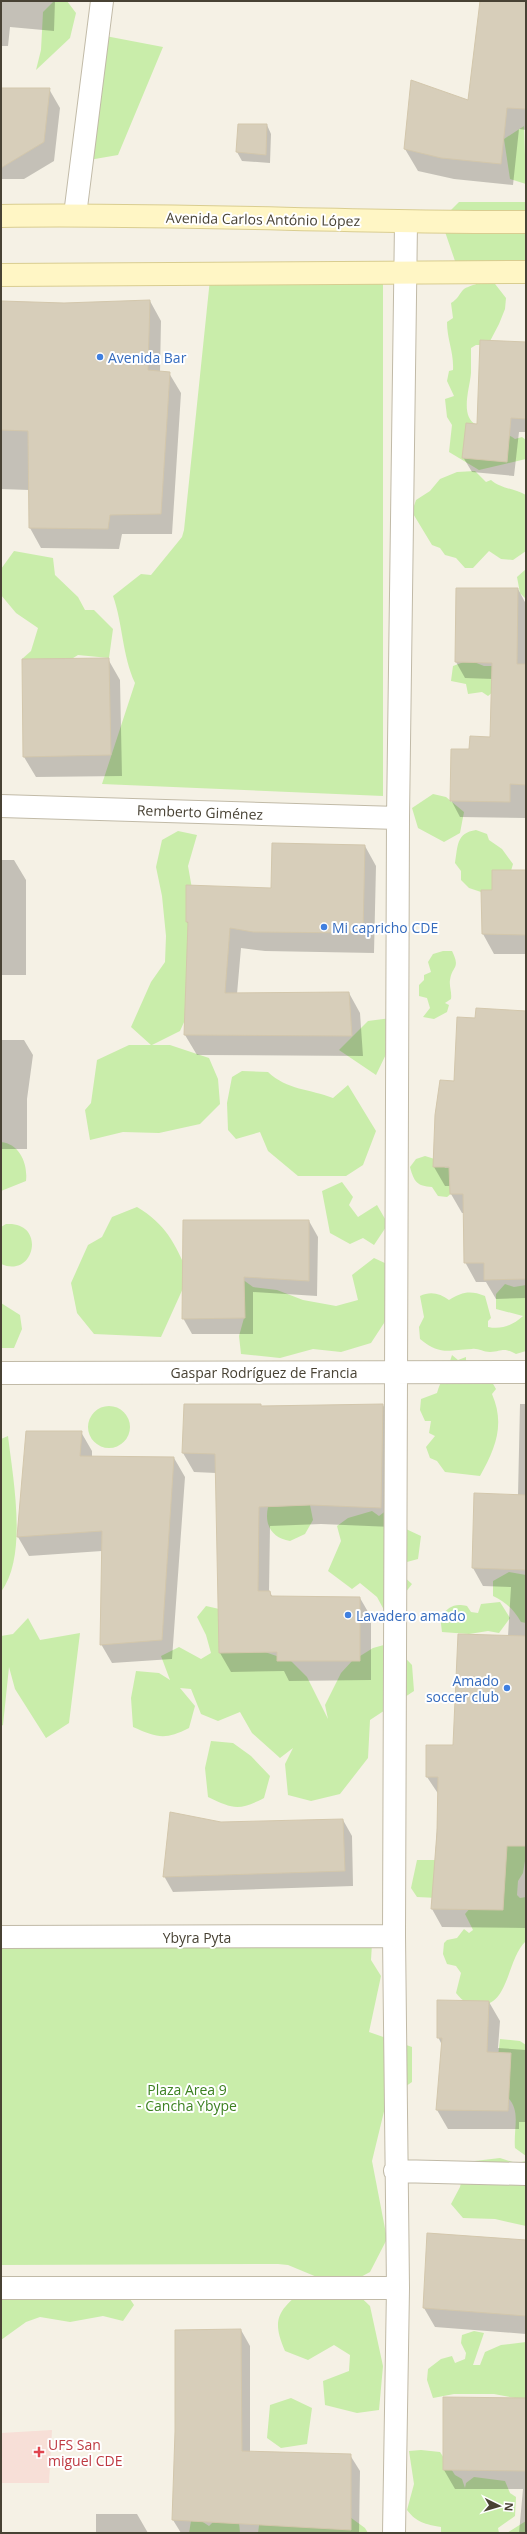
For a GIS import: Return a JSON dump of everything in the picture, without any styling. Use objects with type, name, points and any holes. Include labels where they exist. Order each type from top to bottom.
[{"type":"main road","name":"Avenida Carlos António López","points":[[1,216],[75,215],[406,223],[526,222]]},
{"type":"main road","points":[[1,275],[526,272]]},
{"type":"street","points":[[75,215],[102,1]]},
{"type":"street","points":[[394,2533],[398,2288],[395,2171],[394,1936],[398,818],[404,273],[406,223]]},
{"type":"street","name":"Remberto Giménez","points":[[1,806],[398,818]]},
{"type":"street","name":"Gaspar Rodríguez de Francia","points":[[1,1373],[526,1372]]},
{"type":"street","name":"Ybyra Pyta","points":[[1,1937],[394,1936]]},
{"type":"street","points":[[395,2171],[526,2174]]},
{"type":"street","points":[[1,2288],[398,2288]]},
{"type":"shaded area","points":[[52,2430],[49,2483],[1,2483],[1,2433]]},
{"type":"green space","points":[[54,1],[67,1],[76,13],[70,38],[36,70],[41,50],[43,12]]},
{"type":"green space","points":[[95,34],[163,47],[118,155],[89,160]]},
{"type":"green space","points":[[524,126],[526,184],[510,179],[504,139]]},
{"type":"green space","points":[[459,202],[526,202],[526,263],[455,261],[441,220]]},
{"type":"green space","points":[[210,279],[383,284],[383,796],[102,784],[135,683],[127,662],[119,617],[113,596],[141,574],[151,575],[182,537],[184,530]]},
{"type":"green space","points":[[492,280],[506,298],[505,309],[488,345],[476,345],[471,348],[471,373],[467,402],[468,416],[477,425],[487,429],[507,434],[515,439],[522,437],[526,440],[526,459],[479,470],[449,452],[452,425],[447,417],[445,399],[454,396],[447,381],[449,371],[453,370],[453,364],[447,322],[453,318],[451,303],[464,289]]},
{"type":"green space","points":[[475,471],[486,482],[491,480],[499,485],[526,495],[526,551],[513,560],[501,559],[489,551],[473,568],[465,568],[456,558],[445,555],[440,548],[432,545],[412,512],[416,500],[430,491],[440,479],[457,472]]},
{"type":"green space","points":[[14,551],[53,558],[55,575],[78,597],[85,610],[94,610],[113,629],[109,658],[78,655],[52,671],[22,659],[31,651],[38,628],[16,613],[1,595],[1,569]]},
{"type":"green space","points":[[526,569],[526,599],[520,593],[517,577]]},
{"type":"green space","points":[[469,660],[484,666],[502,666],[498,688],[488,696],[482,692],[468,694],[466,684],[451,681],[453,666]]},
{"type":"green space","points":[[433,794],[446,797],[464,812],[460,833],[444,842],[418,828],[412,808]]},
{"type":"green space","points":[[476,830],[487,834],[489,840],[502,849],[513,864],[509,878],[487,894],[469,888],[461,880],[461,871],[455,863],[461,837]]},
{"type":"green space","points":[[178,831],[197,835],[188,866],[197,917],[185,1020],[180,1031],[152,1045],[170,1045],[209,1058],[218,1079],[220,1104],[200,1124],[159,1133],[123,1132],[90,1140],[85,1110],[91,1103],[97,1060],[129,1045],[151,1045],[131,1027],[151,982],[165,962],[166,936],[162,896],[156,867],[162,840]]},
{"type":"green space","points":[[443,951],[452,951],[456,961],[450,980],[451,999],[445,1003],[449,1005],[447,1012],[434,1019],[423,1017],[430,1008],[427,998],[419,996],[419,985],[424,980],[424,975],[431,972],[428,962],[433,954]]},
{"type":"green space","points":[[391,1018],[390,1046],[376,1075],[339,1050],[368,1021]]},
{"type":"green space","points":[[242,1071],[268,1072],[275,1078],[291,1086],[333,1098],[348,1085],[376,1131],[363,1165],[346,1176],[298,1176],[268,1151],[260,1132],[236,1139],[228,1130],[227,1103],[232,1077]]},
{"type":"green space","points":[[1,1142],[8,1144],[18,1151],[26,1168],[26,1181],[1,1191]]},
{"type":"green space","points":[[425,1156],[441,1161],[445,1168],[456,1168],[458,1188],[447,1197],[438,1196],[432,1187],[423,1186],[415,1180],[410,1167],[416,1159]]},
{"type":"green space","points":[[342,1182],[353,1197],[349,1205],[358,1217],[377,1205],[388,1224],[374,1245],[363,1238],[350,1244],[330,1233],[322,1191]]},
{"type":"green space","points":[[137,1207],[163,1228],[179,1254],[189,1275],[161,1337],[94,1334],[77,1313],[71,1283],[88,1245],[102,1237],[112,1217]]},
{"type":"green space","points":[[6,1224],[19,1225],[27,1231],[31,1239],[32,1248],[28,1257],[22,1264],[13,1266],[1,1264],[1,1227]]},
{"type":"green space","points":[[374,1258],[387,1264],[386,1320],[371,1343],[341,1352],[313,1349],[280,1358],[241,1354],[239,1336],[244,1318],[214,1305],[231,1271],[253,1287],[277,1290],[303,1300],[336,1306],[358,1300],[352,1275]]},
{"type":"green space","points":[[505,1284],[514,1287],[526,1285],[526,1351],[516,1354],[505,1350],[490,1352],[474,1349],[445,1351],[434,1348],[420,1339],[419,1327],[424,1317],[420,1296],[431,1293],[439,1294],[449,1300],[466,1293],[480,1294],[485,1296],[491,1318],[488,1321],[488,1327],[498,1328],[515,1322],[523,1316],[496,1309],[496,1294]]},
{"type":"green space","points":[[1,1303],[20,1315],[22,1329],[14,1348],[1,1348]]},
{"type":"green space","points":[[452,1355],[458,1360],[466,1357],[466,1368],[488,1375],[496,1389],[492,1394],[498,1416],[497,1436],[486,1466],[480,1476],[445,1472],[437,1461],[430,1458],[426,1447],[435,1436],[429,1433],[431,1421],[425,1421],[420,1410],[421,1399],[437,1393]]},
{"type":"green space","points":[[105,1406],[113,1406],[121,1409],[127,1415],[130,1427],[127,1439],[121,1445],[113,1448],[105,1448],[97,1445],[91,1439],[88,1431],[88,1423],[91,1415],[97,1409]]},
{"type":"green space","points":[[8,1436],[15,1495],[16,1538],[14,1558],[9,1577],[1,1592],[1,1439]]},
{"type":"green space","points":[[310,1505],[313,1520],[305,1534],[290,1541],[278,1537],[268,1525],[268,1507]]},
{"type":"green space","points":[[387,1510],[393,1523],[421,1536],[418,1559],[392,1566],[412,1584],[391,1611],[384,1610],[377,1597],[360,1583],[352,1589],[328,1571],[341,1541],[337,1526],[348,1518],[372,1511],[379,1516]]},
{"type":"green space","points":[[509,1572],[526,1575],[526,1623],[521,1622],[509,1607],[493,1596],[493,1581]]},
{"type":"green space","points":[[500,1602],[510,1618],[499,1633],[488,1631],[469,1634],[442,1632],[440,1616],[452,1606],[467,1606],[471,1612],[478,1613],[481,1604]]},
{"type":"green space","points":[[206,1606],[237,1613],[265,1652],[291,1661],[307,1677],[328,1719],[325,1705],[341,1673],[352,1661],[373,1648],[391,1643],[412,1665],[414,1691],[370,1720],[368,1758],[340,1794],[311,1801],[288,1795],[285,1764],[293,1748],[280,1758],[252,1733],[240,1712],[218,1721],[201,1714],[191,1689],[180,1688],[195,1706],[189,1728],[167,1736],[161,1736],[133,1727],[131,1698],[136,1671],[159,1673],[170,1680],[161,1656],[179,1647],[201,1659],[211,1653],[206,1635],[197,1617]]},
{"type":"green space","points":[[28,1618],[40,1640],[80,1633],[69,1723],[46,1738],[15,1689],[9,1667],[3,1725],[1,1726],[1,1636],[13,1634]]},
{"type":"green space","points":[[211,1741],[233,1743],[251,1756],[270,1776],[264,1798],[242,1807],[236,1807],[224,1804],[208,1797],[205,1768]]},
{"type":"green space","points":[[526,1827],[526,1855],[523,1873],[518,1881],[517,1895],[520,1898],[526,1897],[526,1941],[515,1958],[507,1980],[497,1998],[490,2003],[480,2005],[469,2004],[461,1999],[456,1993],[461,1973],[456,1966],[447,1964],[443,1954],[444,1943],[447,1940],[457,1938],[464,1929],[469,1933],[473,1930],[465,1914],[471,1907],[438,1898],[417,1897],[411,1888],[417,1860],[446,1860]]},
{"type":"green space","name":"Plaza Area 9 - Cancha Ybype","points":[[1,1928],[373,1928],[371,1960],[381,1976],[369,2032],[412,2047],[412,2082],[387,2099],[372,2161],[387,2239],[370,2272],[342,2287],[350,2287],[370,2306],[383,2366],[379,2410],[357,2413],[325,2405],[323,2381],[349,2371],[350,2355],[334,2345],[308,2360],[285,2351],[278,2330],[278,2322],[284,2308],[306,2287],[341,2287],[288,2265],[1,2265]]},
{"type":"green space","points":[[500,2039],[520,2041],[526,2045],[526,2156],[515,2148],[515,2109],[507,2097],[499,2091],[497,2066]]},
{"type":"green space","points":[[500,2158],[516,2163],[526,2161],[526,2226],[495,2219],[463,2218],[451,2204],[460,2187],[466,2162]]},
{"type":"green space","points":[[1,2294],[130,2299],[134,2305],[123,2321],[103,2316],[70,2322],[40,2317],[26,2322],[1,2340]]},
{"type":"green space","points":[[474,2331],[484,2333],[473,2365],[480,2365],[485,2352],[501,2345],[526,2342],[526,2400],[494,2394],[454,2394],[433,2398],[427,2380],[428,2369],[441,2359],[452,2356],[455,2363],[465,2359],[466,2353],[461,2343],[462,2335]]},
{"type":"green space","points":[[291,2398],[312,2408],[307,2444],[281,2448],[267,2438],[270,2405]]},
{"type":"green space","points":[[421,2450],[440,2452],[455,2475],[462,2479],[465,2488],[466,2483],[474,2477],[505,2481],[510,2493],[516,2497],[515,2516],[498,2528],[499,2533],[441,2533],[441,2527],[426,2524],[414,2518],[407,2510],[414,2484],[409,2451]]},
{"type":"green space","points":[[238,2512],[240,2533],[189,2533],[192,2515],[209,2526],[218,2517]]},
{"type":"green space","points":[[343,2512],[365,2528],[368,2533],[258,2533],[260,2518]]},
{"type":"green space","points":[[526,2521],[526,2533],[507,2533]]},
{"type":"building","points":[[480,1],[526,1],[526,109],[507,108],[501,164],[441,158],[404,149],[411,80],[468,100]]},
{"type":"building","points":[[1,88],[50,88],[44,142],[1,168]]},
{"type":"building","points":[[238,124],[267,124],[266,155],[236,152]]},
{"type":"building","points":[[150,300],[148,370],[170,372],[161,514],[110,515],[108,529],[29,528],[28,431],[1,430],[1,301],[64,303]]},
{"type":"building","points":[[480,340],[526,342],[526,419],[511,418],[507,462],[462,458],[466,423],[477,424]]},
{"type":"building","points":[[456,588],[518,588],[517,664],[526,664],[526,785],[510,784],[510,802],[450,801],[451,749],[469,749],[470,736],[490,737],[492,663],[455,662]]},
{"type":"building","points":[[109,658],[111,755],[23,757],[22,659]]},
{"type":"building","points":[[272,843],[365,845],[363,933],[253,932],[230,928],[225,993],[349,992],[352,1036],[184,1035],[188,922],[186,922],[186,885],[271,888]]},
{"type":"building","points":[[492,870],[526,870],[526,935],[482,934],[481,890],[492,890]]},
{"type":"building","points":[[476,1008],[526,1011],[526,1279],[484,1280],[484,1263],[464,1263],[463,1194],[450,1194],[449,1167],[433,1167],[435,1115],[440,1080],[454,1081],[457,1017],[475,1018]]},
{"type":"building","points":[[183,1220],[309,1220],[309,1281],[244,1277],[245,1318],[182,1319]]},
{"type":"building","points":[[184,1404],[261,1404],[261,1406],[383,1404],[381,1508],[310,1505],[259,1507],[258,1591],[270,1591],[271,1596],[360,1597],[360,1661],[277,1661],[277,1652],[219,1653],[215,1454],[182,1453]]},
{"type":"building","points":[[26,1431],[82,1431],[80,1456],[174,1457],[162,1640],[100,1645],[102,1531],[17,1537]]},
{"type":"building","points":[[474,1493],[526,1495],[526,1570],[472,1568]]},
{"type":"building","points":[[458,1634],[526,1636],[526,1846],[507,1846],[503,1910],[431,1909],[437,1832],[438,1777],[426,1777],[426,1745],[453,1745]]},
{"type":"building","points":[[170,1812],[221,1822],[343,1819],[345,1871],[163,1877]]},
{"type":"building","points":[[437,2000],[489,2001],[487,2052],[511,2053],[508,2111],[436,2110],[442,2038],[437,2038]]},
{"type":"building","points":[[427,2233],[526,2240],[526,2316],[423,2308]]},
{"type":"building","points":[[241,2329],[242,2451],[351,2454],[351,2530],[172,2520],[175,2432],[175,2330]]},
{"type":"building","points":[[443,2397],[526,2398],[526,2471],[443,2470]]},
{"type":"place","name":"Avenida Bar","points":[[100,357]]},
{"type":"place","name":"Mi capricho CDE","points":[[324,927]]},
{"type":"place","name":"Lavadero amado","points":[[348,1615]]},
{"type":"place","name":"Amado soccer club","points":[[507,1688]]},
{"type":"place","name":"UFS San miguel CDE","points":[[39,2452]]}]
